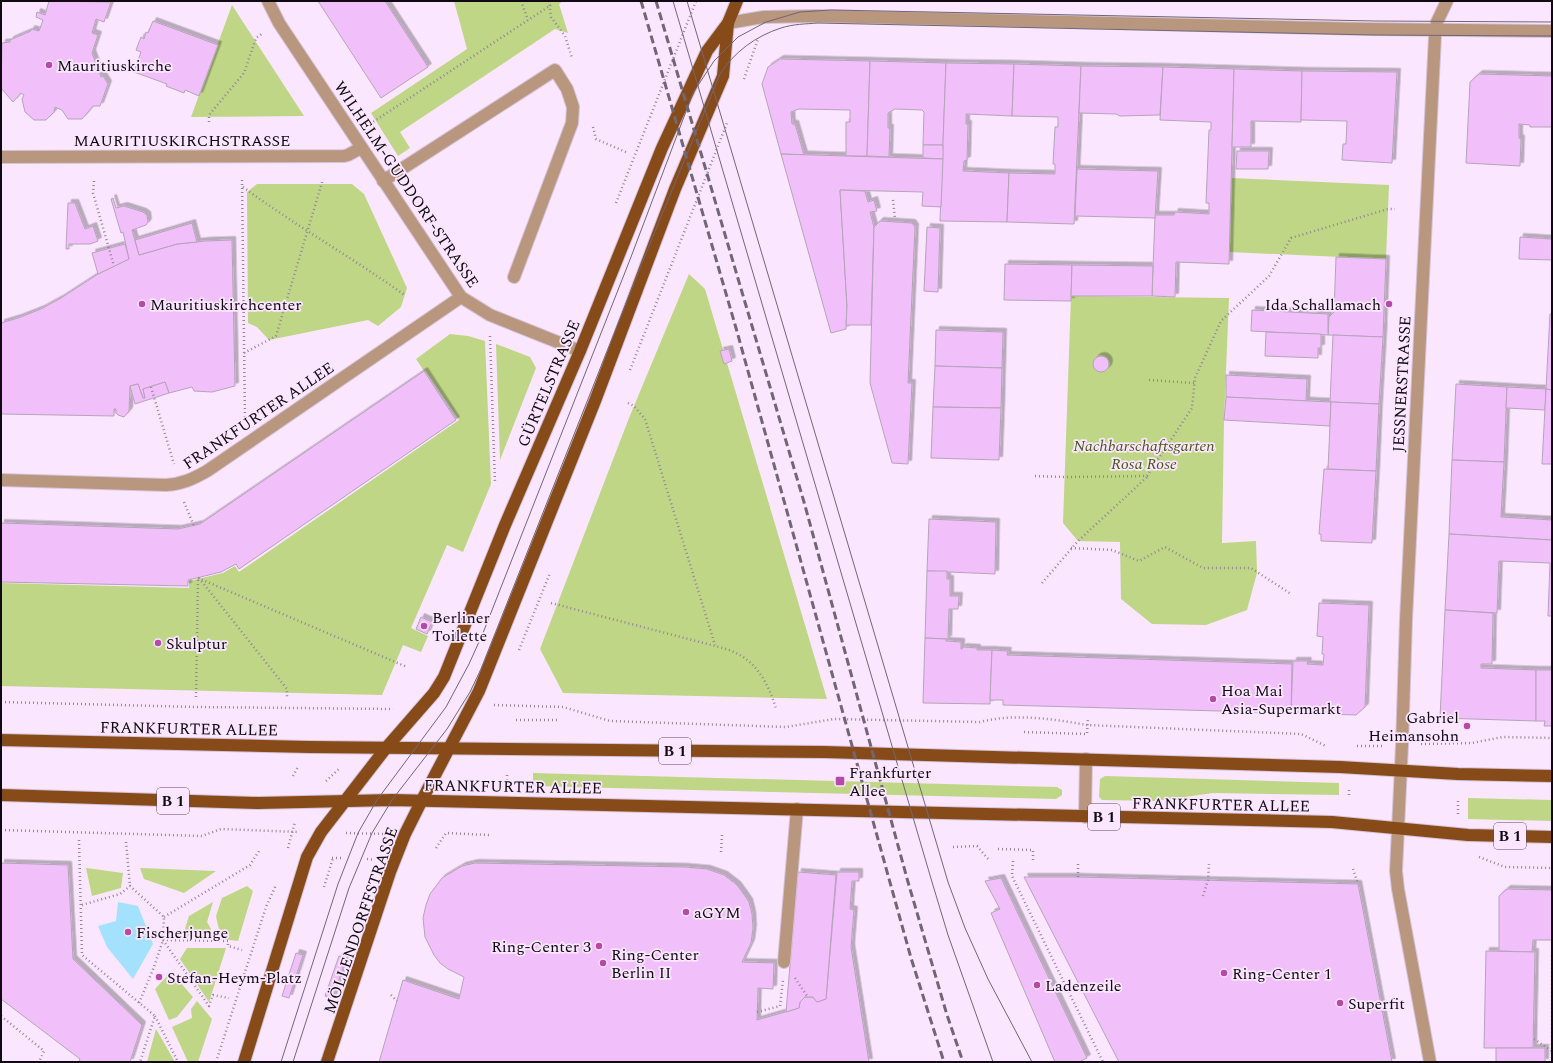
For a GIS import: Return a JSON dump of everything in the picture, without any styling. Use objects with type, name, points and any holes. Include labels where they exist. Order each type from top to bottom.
[{"type":"main road","name":"GÜRTELSTRASSE","points":[[386,748],[421,709],[434,693],[444,677],[505,525],[580,351],[662,148],[707,51],[728,23],[737,1]]},
{"type":"main road","name":"GÜRTELSTRASSE","points":[[449,749],[486,675],[595,401],[675,189],[723,76],[728,23]]},
{"type":"main road","name":"FRANKFURTER ALLEE","points":[[1,740],[449,749],[824,752],[1340,767],[1458,774],[1552,776]]},
{"type":"main road","points":[[244,1062],[306,857],[321,832],[386,748]]},
{"type":"main road","name":"MÖLLENDORFFSTRASSE","points":[[327,1062],[390,872],[405,834],[449,749]]},
{"type":"main road","name":"FRANKFURTER ALLEE","points":[[1,795],[258,803],[346,800],[422,800],[1332,822],[1468,835],[1552,837]]},
{"type":"street","name":"WILHELM-GUDDORF-STRASSE","points":[[268,1],[279,23],[461,297],[490,315],[580,351]]},
{"type":"street","name":"JESSNERSTRASSE","points":[[1430,1062],[1396,871],[1406,620],[1435,30],[1447,1]]},
{"type":"street","points":[[728,23],[764,17],[816,16],[1435,30],[1552,31]]},
{"type":"street","points":[[383,181],[556,70],[567,89],[573,107],[572,123],[514,277]]},
{"type":"street","name":"MAURITIUSKIRCHSTRASSE","points":[[1,157],[348,156],[361,148]]},
{"type":"street","name":"FRANKFURTER ALLEE","points":[[1,480],[166,485],[179,484],[191,480],[207,471],[461,297]]},
{"type":"street","points":[[1085,816],[1086,759]]},
{"type":"street","points":[[784,962],[797,809]]},
{"type":"path","points":[[521,1],[528,20]]},
{"type":"path","points":[[549,1],[551,6],[551,17],[557,26]]},
{"type":"path","points":[[353,135],[551,6]]},
{"type":"path","points":[[209,122],[209,115],[244,73],[256,38],[279,23]]},
{"type":"path","points":[[615,147],[628,153]]},
{"type":"path","points":[[244,353],[276,336],[323,179]]},
{"type":"path","points":[[242,180],[245,423]]},
{"type":"path","points":[[94,181],[93,193],[114,266]]},
{"type":"path","points":[[243,187],[271,208],[365,267],[406,296]]},
{"type":"path","points":[[893,200],[895,219]]},
{"type":"path","points":[[1042,583],[1071,548],[1147,476],[1192,408],[1194,378],[1221,321],[1269,276],[1291,238],[1388,209],[1395,209]]},
{"type":"path","points":[[490,335],[495,483]]},
{"type":"path","points":[[1149,380],[1194,383]]},
{"type":"path","points":[[151,386],[174,466]]},
{"type":"path","points":[[628,403],[634,406],[645,419],[715,646]]},
{"type":"path","points":[[1035,476],[1147,476]]},
{"type":"path","points":[[183,498],[194,526]]},
{"type":"path","points":[[1071,548],[1112,550],[1139,561],[1165,547],[1204,568],[1251,568],[1291,594]]},
{"type":"path","points":[[198,578],[407,667]]},
{"type":"path","points":[[196,697],[198,578]]},
{"type":"path","points":[[198,578],[286,689],[287,699]]},
{"type":"path","points":[[551,603],[715,646],[738,654],[753,665],[762,676],[772,696],[776,709]]},
{"type":"path","points":[[1,702],[196,707],[394,709]]},
{"type":"path","points":[[498,705],[564,707],[610,722],[786,727],[834,719],[980,722],[997,718],[1057,720],[1087,725],[1301,734],[1326,746],[1333,746]]},
{"type":"path","points":[[1024,732],[1087,734],[1088,718]]},
{"type":"path","points":[[516,720],[559,720]]},
{"type":"path","points":[[1472,743],[1503,737],[1552,738]]},
{"type":"path","points":[[293,776],[300,765]]},
{"type":"path","points":[[507,773],[507,785]]},
{"type":"path","points":[[1458,798],[1458,817]]},
{"type":"path","points":[[1,830],[202,836],[221,829],[232,829]]},
{"type":"path","points":[[436,848],[446,833],[489,835]]},
{"type":"path","points":[[721,852],[722,835]]},
{"type":"path","points":[[79,840],[82,905],[82,955],[155,1016],[178,1062]]},
{"type":"path","points":[[126,842],[130,886],[164,916]]},
{"type":"path","points":[[953,847],[977,846],[989,860]]},
{"type":"path","points":[[998,849],[1033,850],[1033,861]]},
{"type":"path","points":[[164,916],[250,866],[259,851]]},
{"type":"path","points":[[1477,856],[1505,867],[1552,868]]},
{"type":"path","points":[[325,858],[341,858]]},
{"type":"path","points":[[324,887],[333,858]]},
{"type":"path","points":[[1013,861],[1012,876],[1103,1062]]},
{"type":"path","points":[[1078,862],[1078,877]]},
{"type":"path","points":[[1203,896],[1208,880],[1209,864]]},
{"type":"path","points":[[1353,869],[1358,884]]},
{"type":"path","points":[[216,1062],[266,907],[277,881]]},
{"type":"path","points":[[82,905],[120,894],[130,886]]},
{"type":"path","points":[[139,1003],[154,968],[162,940],[164,916]]},
{"type":"path","points":[[162,940],[228,941],[228,946],[242,950]]},
{"type":"path","points":[[162,940],[210,1006],[212,995],[228,998]]},
{"type":"path","points":[[1552,955],[1552,1062]]},
{"type":"path","points":[[784,962],[807,996]]},
{"type":"path","points":[[758,1012],[780,1006],[784,962]]},
{"type":"path","points":[[391,995],[397,1001]]},
{"type":"path","points":[[1,1016],[44,1051],[39,1062]]},
{"type":"path","points":[[140,1062],[155,1016]]},
{"type":"path","points":[[1534,1039],[1552,1051]]},
{"type":"green space","points":[[454,1],[563,1],[559,4],[568,33],[555,29],[400,132],[410,148],[398,156],[371,113],[467,49]]},
{"type":"green space","points":[[232,5],[304,116],[191,117]]},
{"type":"green space","points":[[1231,178],[1389,185],[1386,259],[1229,252]]},
{"type":"green space","points":[[257,184],[352,184],[364,194],[407,288],[401,307],[378,326],[368,320],[269,340],[257,327],[248,323],[247,192]]},
{"type":"green space","points":[[689,274],[705,289],[827,699],[563,693],[540,649],[629,418]]},
{"type":"green space","name":"Nachbarschaftsgarten Rosa Rose","points":[[1071,296],[1229,298],[1224,420],[1222,543],[1256,541],[1257,573],[1247,610],[1206,625],[1152,624],[1121,599],[1120,542],[1078,541],[1063,523]]},
{"type":"green space","points":[[450,334],[468,336],[485,341],[491,484],[463,552],[447,545],[411,628],[428,636],[421,652],[403,645],[382,695],[1,686],[1,583],[189,588],[189,581],[223,573],[235,566],[239,572],[459,420],[416,359]]},
{"type":"green space","points":[[496,344],[530,357],[536,368],[500,460]]},
{"type":"green space","points":[[533,773],[1057,787],[1062,790],[1062,795],[1056,799],[533,786]]},
{"type":"green space","points":[[1105,776],[1339,783],[1339,795],[1213,793],[1156,801],[1102,800],[1099,797],[1100,779]]},
{"type":"green space","points":[[1468,798],[1552,800],[1552,821],[1468,819]]},
{"type":"green space","points":[[86,868],[123,873],[121,888],[92,896]]},
{"type":"green space","points":[[140,868],[216,871],[184,893],[144,879]]},
{"type":"green space","points":[[247,886],[253,891],[238,941],[221,939],[216,916],[222,898]]},
{"type":"green space","points":[[213,902],[207,922],[211,929],[212,938],[183,935],[189,916]]},
{"type":"green space","points":[[187,948],[226,948],[209,1002],[180,959]]},
{"type":"green space","points":[[171,972],[193,997],[177,1017],[169,1020],[155,989]]},
{"type":"green space","points":[[197,1001],[212,1019],[198,1062],[188,1062],[172,1027],[192,1018],[191,1009]]},
{"type":"green space","points":[[156,1029],[175,1062],[147,1062]]},
{"type":"water","points":[[118,902],[138,906],[153,944],[133,979],[107,947],[98,926],[116,921]]},
{"type":"building","name":"Mauritiuskirche","points":[[49,1],[111,2],[104,22],[96,19],[92,33],[98,35],[92,53],[101,77],[103,76],[108,84],[100,106],[93,106],[82,119],[68,119],[62,110],[55,107],[54,112],[46,120],[34,120],[25,112],[22,99],[24,95],[21,93],[13,102],[1,88],[2,43],[10,42],[10,40],[31,31],[31,29],[39,31],[43,20],[36,17],[37,12],[45,15]]},
{"type":"building","points":[[318,1],[385,1],[428,67],[381,98]]},
{"type":"building","points":[[153,21],[218,45],[199,96],[185,90],[184,93],[166,86],[167,84],[134,72],[141,52],[136,50],[141,37],[144,39],[146,32],[148,33]]},
{"type":"building","points":[[780,59],[870,61],[867,156],[846,156],[846,122],[850,122],[850,110],[799,109],[791,112],[792,124],[795,124],[804,155],[781,154],[762,84],[768,67]]},
{"type":"building","points":[[870,61],[946,63],[943,145],[923,145],[924,112],[922,110],[895,109],[888,113],[888,128],[890,128],[889,157],[867,156]]},
{"type":"building","points":[[946,63],[1014,64],[1012,116],[966,114],[966,124],[968,124],[967,160],[964,161],[963,171],[1009,173],[1007,222],[940,221]]},
{"type":"building","points":[[1014,64],[1081,66],[1074,224],[1007,222],[1009,173],[1055,174],[1055,164],[1053,164],[1055,127],[1058,127],[1058,117],[1012,116]]},
{"type":"building","points":[[1081,66],[1163,67],[1160,115],[1120,116],[1116,114],[1079,113]]},
{"type":"building","points":[[1163,67],[1234,69],[1229,264],[1176,262],[1175,297],[1152,296],[1155,215],[1174,215],[1175,212],[1209,214],[1209,203],[1206,203],[1209,130],[1211,130],[1211,122],[1160,120]]},
{"type":"building","points":[[1234,69],[1302,71],[1301,122],[1251,121],[1251,147],[1232,147]]},
{"type":"building","points":[[1302,71],[1397,72],[1392,163],[1342,160],[1343,144],[1346,144],[1347,121],[1301,120]]},
{"type":"building","points":[[1479,74],[1552,76],[1552,127],[1530,127],[1530,125],[1519,124],[1519,138],[1521,139],[1520,166],[1466,163],[1470,82]]},
{"type":"building","points":[[923,145],[943,145],[943,159],[923,158]]},
{"type":"building","points":[[1237,151],[1269,151],[1268,169],[1236,169]]},
{"type":"building","points":[[781,154],[943,159],[941,207],[922,206],[923,192],[840,190],[847,306],[846,329],[831,333]]},
{"type":"building","points":[[1077,169],[1158,171],[1155,218],[1075,216]]},
{"type":"building","points":[[840,190],[865,191],[868,202],[874,200],[877,211],[870,212],[874,227],[871,325],[846,325],[847,306]]},
{"type":"building","name":"Mauritiuskirchcenter","points":[[113,198],[116,208],[124,206],[143,212],[147,215],[148,222],[146,225],[132,230],[139,255],[177,244],[232,240],[235,386],[212,392],[194,391],[192,387],[169,393],[165,382],[143,389],[145,398],[143,398],[138,384],[130,386],[129,411],[124,417],[116,413],[116,409],[114,409],[114,416],[1,414],[1,323],[41,309],[98,274],[129,259],[123,232],[121,233],[111,199]]},
{"type":"building","points":[[68,203],[75,203],[85,229],[93,226],[98,241],[90,244],[69,244],[69,249],[66,249]]},
{"type":"building","points":[[880,221],[912,223],[915,227],[908,383],[912,383],[908,464],[892,463],[870,383],[874,227]]},
{"type":"building","points":[[192,223],[197,242],[177,244],[139,255],[135,240]]},
{"type":"building","points":[[927,227],[940,228],[938,292],[924,291]]},
{"type":"building","points":[[1520,237],[1552,239],[1552,260],[1519,259]]},
{"type":"building","points":[[125,244],[129,259],[98,274],[92,253]]},
{"type":"building","points":[[1336,257],[1386,259],[1383,337],[1328,335],[1329,317],[1334,312]]},
{"type":"building","points":[[1005,264],[1072,265],[1071,301],[1004,300]]},
{"type":"building","points":[[1072,265],[1153,266],[1152,296],[1071,296]]},
{"type":"building","points":[[1252,310],[1328,314],[1328,335],[1251,331]]},
{"type":"building","points":[[1550,314],[1552,314],[1552,390],[1546,389]]},
{"type":"building","points":[[936,330],[1003,332],[1002,368],[935,366]]},
{"type":"building","points":[[1266,332],[1321,334],[1321,348],[1318,348],[1318,358],[1265,356]]},
{"type":"building","points":[[1333,335],[1383,337],[1379,404],[1330,402]]},
{"type":"building","points":[[729,349],[732,361],[724,364],[720,351]]},
{"type":"building","points":[[1098,356],[1104,356],[1109,361],[1107,370],[1104,372],[1098,372],[1093,367],[1093,361]]},
{"type":"building","points":[[935,366],[1002,368],[1001,408],[933,407]]},
{"type":"building","points":[[424,371],[456,420],[239,569],[236,564],[221,572],[188,580],[188,586],[1,582],[1,523],[178,529],[200,524]]},
{"type":"building","points":[[1226,375],[1307,379],[1306,401],[1226,397]]},
{"type":"building","points":[[165,382],[169,393],[135,404],[130,386],[138,384],[143,398],[145,398],[143,389]]},
{"type":"building","points":[[1456,384],[1507,387],[1504,462],[1452,460]]},
{"type":"building","points":[[1507,387],[1546,389],[1545,410],[1506,408]]},
{"type":"building","points":[[1546,389],[1552,390],[1552,464],[1542,464]]},
{"type":"building","points":[[1226,397],[1331,402],[1330,426],[1224,420]]},
{"type":"building","points":[[1331,402],[1379,404],[1376,471],[1328,469]]},
{"type":"building","points":[[933,407],[1001,408],[999,460],[931,458]]},
{"type":"building","points":[[1452,460],[1504,462],[1501,517],[1552,520],[1552,540],[1449,534]]},
{"type":"building","points":[[1324,469],[1376,471],[1372,543],[1321,541],[1321,534],[1319,534]]},
{"type":"building","points":[[929,519],[996,522],[995,574],[927,571]]},
{"type":"building","points":[[1449,534],[1552,540],[1552,616],[1548,616],[1550,563],[1499,561],[1497,613],[1445,610]]},
{"type":"building","points":[[927,571],[947,571],[947,579],[950,579],[950,596],[959,596],[958,609],[949,609],[948,639],[925,638]]},
{"type":"building","points":[[1319,603],[1369,605],[1365,707],[1356,715],[1291,713],[1293,661],[1308,661],[1307,664],[1323,665],[1323,637],[1317,636]]},
{"type":"building","points":[[1445,610],[1493,613],[1492,664],[1481,664],[1481,668],[1536,670],[1536,721],[1440,718]]},
{"type":"building","name":"Berliner Toilette","points":[[421,617],[432,622],[427,634],[416,629]]},
{"type":"building","points":[[925,638],[946,639],[946,641],[961,642],[961,649],[963,647],[977,648],[977,650],[992,650],[990,704],[923,703]]},
{"type":"building","points":[[992,650],[1008,651],[1007,655],[1292,664],[1291,713],[1003,705],[1003,700],[990,700]]},
{"type":"building","points":[[1536,670],[1552,670],[1552,726],[1544,726],[1545,721],[1536,721]]},
{"type":"building","points":[[1,863],[68,865],[73,959],[142,1025],[130,1062],[79,1062],[80,1059],[1,999]]},
{"type":"building","name":"Ring-Center Berlin II","points":[[475,863],[685,867],[707,869],[724,875],[737,885],[745,896],[749,902],[752,914],[753,928],[751,943],[742,962],[774,963],[773,989],[758,988],[757,1020],[799,1008],[800,1002],[805,997],[813,997],[817,1002],[826,999],[837,872],[859,872],[859,881],[852,881],[850,909],[854,910],[851,947],[869,1062],[379,1062],[403,980],[459,999],[464,977],[448,969],[440,963],[434,955],[425,937],[423,918],[430,894],[442,878],[462,866]]},
{"type":"building","points":[[798,872],[836,875],[826,999],[817,1002],[813,997],[805,997],[800,1002],[799,1008],[786,1012]]},
{"type":"building","name":"Ring-Center 1","points":[[1024,877],[1358,884],[1392,1062],[1119,1062]]},
{"type":"building","name":"Ladenzeile","points":[[1001,878],[1087,1058],[1079,1062],[1055,1062],[991,913],[1000,909],[985,881]]},
{"type":"building","points":[[1507,889],[1552,890],[1552,940],[1533,940],[1532,952],[1499,951],[1499,896]]},
{"type":"building","points":[[1486,951],[1535,952],[1533,1048],[1484,1048]]},
{"type":"building","points":[[296,953],[303,955],[289,998],[282,996]]},
{"type":"building","points":[[339,956],[346,958],[333,998],[325,996]]},
{"type":"building","points":[[1496,1048],[1545,1048],[1545,1062],[1496,1062]]},
{"type":"tram line","points":[[673,1],[932,882],[948,935],[993,1062]]},
{"type":"tram line","points":[[687,1],[948,882],[965,928],[988,979],[1032,1062]]},
{"type":"tram line","points":[[281,1062],[338,884],[358,833],[377,800],[446,707],[469,664],[483,633],[631,257],[693,93],[714,61],[738,37],[766,22],[800,12],[831,10],[1375,21],[1552,22]]},
{"type":"tram line","points":[[293,1062],[349,888],[372,833],[392,800],[447,729],[470,692],[481,669],[642,263],[720,74],[732,59],[746,46],[763,35],[781,28],[818,23],[1374,35],[1552,36]]},
{"type":"railway","points":[[641,1],[736,328],[911,958],[944,1062]]},
{"type":"railway","points":[[656,1],[804,502],[908,882],[947,1015],[963,1062]]},
{"type":"place","name":"Mauritiuskirche","points":[[49,65]]},
{"type":"place","name":"Mauritiuskirchcenter","points":[[142,304]]},
{"type":"place","name":"Ida Schallamach","points":[[1389,304]]},
{"type":"place","name":"Berliner Toilette","points":[[424,626]]},
{"type":"place","name":"Skulptur","points":[[158,643]]},
{"type":"place","name":"Hoa Mai Asia-Supermarkt","points":[[1213,699]]},
{"type":"place","name":"Gabriel Heimansohn","points":[[1467,726]]},
{"type":"place","name":"Frankfurter Allee","points":[[840,781]]},
{"type":"place","name":"aGYM","points":[[686,912]]},
{"type":"place","name":"Fischerjunge","points":[[128,932]]},
{"type":"place","name":"Ring-Center 3","points":[[599,946]]},
{"type":"place","name":"Ring-Center Berlin II","points":[[603,963]]},
{"type":"place","name":"Ring-Center 1","points":[[1224,973]]},
{"type":"place","name":"Stefan-Heym-Platz","points":[[159,977]]},
{"type":"place","name":"Ladenzeile","points":[[1037,985]]},
{"type":"place","name":"Superfit","points":[[1340,1003]]}]
